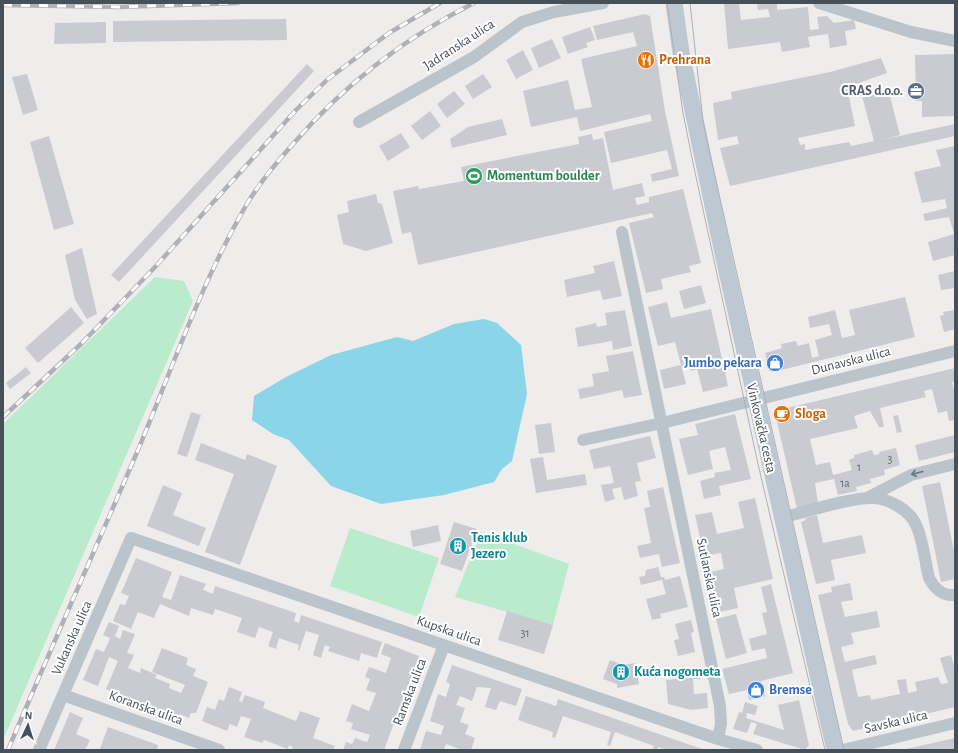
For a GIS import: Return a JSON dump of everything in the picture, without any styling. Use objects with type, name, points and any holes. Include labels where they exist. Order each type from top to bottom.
[{"type":"main road","name":"Vinkovačka cesta","points":[[674,3],[681,53],[693,106],[700,147],[755,400],[835,750]]},
{"type":"main road","name":"Vinkovačka cesta","points":[[686,3],[691,53],[693,106]]},
{"type":"street","name":"Jadranska ulica","points":[[360,122],[474,57],[522,22],[554,12],[603,3]]},
{"type":"street","points":[[819,3],[911,32],[955,41]]},
{"type":"street","name":"Sutlanska ulica","points":[[622,232],[720,706],[721,724],[718,739]]},
{"type":"street","name":"Dunavska ulica","points":[[755,400],[955,351]]},
{"type":"street","points":[[583,440],[662,423],[755,400]]},
{"type":"street","points":[[782,518],[866,498],[911,475],[955,464]]},
{"type":"street","points":[[897,481],[896,498],[899,508]]},
{"type":"street","points":[[866,498],[884,500],[899,508],[911,517],[916,525],[929,578],[938,591],[954,595]]},
{"type":"street","name":"Kupska ulica","points":[[131,538],[718,739],[758,750]]},
{"type":"street","name":"Vukanska ulica","points":[[39,750],[131,538]]},
{"type":"street","name":"Ramska ulica","points":[[404,750],[444,645]]},
{"type":"street","name":"Koranska ulica","points":[[63,694],[219,750]]},
{"type":"street","name":"Savska ulica","points":[[843,750],[955,723]]},
{"type":"green space","points":[[155,277],[184,281],[193,301],[3,740],[3,424]]},
{"type":"green space","points":[[350,528],[439,558],[419,617],[330,586]]},
{"type":"green space","points":[[481,532],[569,564],[553,625],[455,597]]},
{"type":"water","points":[[484,319],[497,323],[521,345],[527,394],[512,461],[502,469],[494,482],[444,495],[381,504],[331,486],[289,440],[273,434],[252,420],[254,396],[286,377],[331,355],[397,337],[413,341],[454,324]]},
{"type":"building","points":[[724,3],[739,3],[741,20],[770,17],[768,9],[758,10],[757,3],[777,3],[777,10],[808,7],[810,30],[819,29],[817,17],[827,16],[834,23],[854,20],[856,29],[845,31],[847,45],[830,48],[828,34],[808,37],[810,47],[782,52],[780,42],[728,49]]},
{"type":"building","points":[[645,14],[650,16],[665,111],[679,176],[652,182],[651,174],[672,169],[667,150],[611,163],[604,132],[652,121],[650,114],[580,131],[577,117],[531,127],[523,91],[568,80],[575,110],[592,107],[581,59],[637,46],[633,32],[597,40],[593,26]]},
{"type":"building","points":[[286,19],[287,40],[113,42],[113,21]]},
{"type":"building","points":[[106,22],[106,43],[54,44],[55,23]]},
{"type":"building","points":[[590,27],[595,40],[586,43],[588,47],[568,54],[562,37]]},
{"type":"building","points":[[552,39],[561,58],[539,68],[531,48]]},
{"type":"building","points":[[523,50],[533,70],[516,79],[506,60]]},
{"type":"building","points":[[955,54],[955,116],[922,117],[922,101],[916,101],[915,55]]},
{"type":"building","points":[[881,58],[887,73],[847,87],[855,126],[798,138],[800,145],[805,144],[805,150],[849,142],[851,146],[874,141],[862,96],[888,89],[900,135],[881,140],[955,124],[955,136],[730,186],[720,148],[739,144],[737,136],[718,140],[713,103],[732,99],[731,92],[830,72]]},
{"type":"building","points":[[307,64],[314,71],[119,282],[111,275]]},
{"type":"building","points":[[27,74],[38,110],[23,115],[12,77]]},
{"type":"building","points":[[483,74],[492,87],[473,99],[465,86]]},
{"type":"building","points":[[454,91],[465,104],[447,118],[437,104]]},
{"type":"building","points":[[430,111],[441,126],[422,140],[411,126]]},
{"type":"building","points":[[502,119],[507,135],[452,148],[450,139],[468,127]]},
{"type":"building","points":[[401,133],[410,147],[388,161],[379,146]]},
{"type":"building","points":[[592,134],[593,140],[603,138],[613,190],[642,183],[645,196],[635,198],[637,205],[649,202],[649,197],[683,189],[701,263],[689,266],[691,272],[661,279],[663,289],[646,293],[629,223],[654,217],[652,213],[418,265],[411,232],[402,234],[393,191],[418,186],[419,189],[464,181],[461,167],[579,144],[578,137]]},
{"type":"building","points":[[49,136],[74,224],[54,230],[30,142]]},
{"type":"building","points":[[955,146],[955,255],[933,261],[928,242],[954,234],[949,217],[925,221],[923,214],[947,208],[945,199],[922,203],[914,172],[941,166],[936,150]]},
{"type":"building","points":[[376,194],[378,203],[382,204],[393,243],[366,251],[343,244],[337,215],[349,212],[347,201]]},
{"type":"building","points":[[82,248],[97,314],[87,319],[75,300],[65,255]]},
{"type":"building","points":[[614,261],[622,296],[603,300],[600,290],[567,297],[564,280],[595,273],[593,266]]},
{"type":"building","points":[[955,271],[955,288],[941,290],[938,275]]},
{"type":"building","points":[[701,285],[706,303],[684,309],[679,291]]},
{"type":"building","points":[[905,297],[915,337],[773,372],[769,371],[765,353],[782,348],[781,344],[796,341],[798,346],[809,343],[812,358],[819,356],[815,340],[832,335],[829,324],[810,328],[808,317],[835,310],[842,338],[855,335],[849,310]]},
{"type":"building","points":[[667,302],[671,318],[711,309],[728,386],[703,392],[697,369],[691,371],[690,366],[682,368],[686,384],[664,389],[660,370],[681,365],[675,342],[658,346],[648,307]]},
{"type":"building","points":[[71,307],[84,323],[38,363],[25,348]]},
{"type":"building","points":[[625,310],[632,346],[613,350],[612,341],[578,347],[575,328],[596,323],[597,327],[607,325],[605,313]]},
{"type":"building","points":[[955,310],[955,329],[944,332],[940,316],[944,315],[943,312]]},
{"type":"building","points":[[633,351],[642,395],[624,398],[622,390],[580,399],[578,389],[594,386],[592,374],[609,371],[606,356]]},
{"type":"building","points":[[26,367],[31,373],[10,389],[6,383]]},
{"type":"building","points":[[955,368],[955,382],[952,382],[955,394],[955,420],[949,421],[947,411],[938,413],[932,389],[924,391],[926,397],[880,408],[884,427],[879,427],[870,411],[854,416],[858,428],[810,439],[816,465],[830,462],[833,475],[852,470],[849,460],[854,458],[854,455],[872,450],[874,455],[880,454],[879,452],[896,448],[900,465],[884,470],[885,475],[870,479],[871,483],[856,487],[857,491],[838,495],[834,479],[815,483],[818,503],[797,509],[775,413],[779,410]]},
{"type":"building","points":[[191,412],[201,415],[187,457],[177,454]]},
{"type":"building","points":[[735,414],[751,479],[719,486],[721,495],[704,499],[700,481],[715,477],[714,473],[731,470],[725,447],[709,451],[713,469],[688,475],[679,439],[698,435],[695,424]]},
{"type":"building","points":[[898,415],[902,432],[897,433],[893,416]]},
{"type":"building","points":[[551,423],[555,452],[539,454],[535,425]]},
{"type":"building","points":[[955,435],[955,452],[919,461],[915,445]]},
{"type":"building","points":[[650,436],[656,458],[637,463],[641,481],[635,482],[638,496],[624,500],[621,487],[612,489],[615,499],[605,502],[601,485],[614,483],[610,466],[594,469],[589,450]]},
{"type":"building","points":[[201,443],[245,460],[247,454],[277,466],[240,565],[205,552],[234,474],[195,460]]},
{"type":"building","points":[[543,457],[547,480],[585,474],[587,485],[536,493],[530,459]]},
{"type":"building","points":[[940,482],[955,556],[955,579],[941,582],[922,486]]},
{"type":"building","points":[[163,485],[182,493],[173,515],[206,528],[199,546],[147,526]]},
{"type":"building","points":[[663,487],[680,563],[662,567],[659,554],[640,558],[637,546],[651,543],[644,508],[650,507],[647,491]]},
{"type":"building","points":[[755,498],[773,579],[734,588],[738,608],[715,613],[706,573],[724,569],[721,553],[704,556],[695,515],[712,512],[717,534],[744,528],[738,502]]},
{"type":"building","points":[[817,515],[823,543],[862,535],[866,553],[831,560],[835,580],[816,584],[801,522],[806,520],[805,518]]},
{"type":"building","name":"Tenis klub Jezero","points":[[454,522],[477,529],[462,571],[440,564]]},
{"type":"building","points":[[438,525],[441,541],[413,547],[410,531]]},
{"type":"building","points":[[136,558],[172,572],[162,597],[171,600],[180,575],[206,584],[203,590],[213,594],[215,586],[296,613],[294,621],[299,623],[301,615],[382,642],[377,658],[361,653],[359,661],[328,651],[330,647],[325,645],[321,658],[313,655],[319,635],[306,631],[299,651],[299,645],[279,638],[276,649],[268,646],[273,632],[259,627],[255,638],[237,632],[242,618],[215,609],[213,615],[191,608],[189,616],[160,604],[154,618],[138,612],[131,629],[113,621],[120,604],[125,605],[129,596],[121,593]]},
{"type":"building","points":[[658,567],[661,577],[664,577],[665,580],[680,576],[688,607],[660,614],[661,618],[652,620],[646,599],[666,594],[662,580],[641,585],[639,577],[645,576],[646,570]]},
{"type":"building","points":[[850,583],[853,600],[841,602],[845,617],[877,611],[880,627],[851,633],[854,644],[841,647],[845,662],[875,655],[877,664],[852,670],[858,697],[870,695],[871,700],[900,694],[897,680],[906,679],[908,693],[917,691],[915,682],[938,677],[941,684],[948,683],[940,658],[951,655],[955,670],[955,707],[853,731],[848,724],[818,595],[832,592],[831,587]]},
{"type":"building","points":[[771,584],[793,673],[761,681],[765,696],[749,700],[747,690],[729,694],[722,669],[767,658],[765,648],[752,651],[749,639],[767,634],[762,613],[767,612],[761,587]]},
{"type":"building","points":[[507,611],[553,625],[544,654],[498,640]]},
{"type":"building","points":[[736,614],[747,653],[726,659],[716,619]]},
{"type":"building","points":[[691,620],[694,632],[691,633],[695,652],[678,656],[674,640],[679,639],[675,624]]},
{"type":"building","points":[[109,622],[119,626],[115,636],[120,639],[123,630],[135,634],[127,653],[134,655],[128,668],[140,673],[141,668],[157,675],[155,678],[170,684],[169,688],[181,693],[185,685],[152,672],[162,648],[188,658],[186,665],[196,669],[193,676],[208,682],[196,713],[191,713],[189,718],[179,714],[177,718],[106,689],[118,661],[109,657],[98,686],[83,680],[96,649],[104,652],[110,638],[103,635]]},
{"type":"building","points":[[385,643],[419,656],[384,750],[343,750],[346,742],[352,744],[355,738],[367,742],[370,735],[351,729],[353,723],[346,721],[352,704],[369,711],[376,693],[366,690],[370,679],[365,677],[369,667],[386,673],[391,658],[381,654]]},
{"type":"building","name":"Kuća nogometa","points":[[610,660],[624,665],[635,663],[639,684],[617,688],[617,684],[603,679]]},
{"type":"building","points":[[452,665],[522,689],[516,706],[500,701],[496,710],[485,707],[491,688],[477,687],[472,701],[460,696],[456,705],[465,708],[460,722],[469,725],[465,734],[475,738],[471,750],[462,750],[446,744],[444,750],[420,750],[426,731],[441,735],[444,726],[430,721],[438,694],[446,697],[450,684],[446,682]]},
{"type":"building","points":[[700,667],[701,679],[693,679],[694,694],[707,693],[708,708],[691,710],[668,704],[666,680],[687,678],[686,668]]},
{"type":"building","points":[[229,687],[242,692],[239,701],[242,702],[245,695],[265,702],[263,708],[296,721],[300,711],[320,718],[313,738],[335,746],[333,750],[292,750],[293,747],[289,745],[288,749],[264,740],[262,743],[244,737],[251,719],[241,716],[237,727],[230,724],[227,731],[202,721],[207,707],[215,710],[219,699],[224,701]]},
{"type":"building","points":[[526,696],[556,706],[558,699],[705,750],[667,750],[658,747],[658,750],[652,750],[654,746],[615,732],[610,746],[607,745],[611,732],[563,716],[555,738],[552,737],[553,732],[518,720]]},
{"type":"building","points":[[799,700],[809,745],[805,750],[753,734],[757,724],[751,722],[747,733],[733,729],[739,712],[742,713],[745,702],[758,706],[755,715],[747,713],[746,718],[784,730],[778,705]]},
{"type":"building","points":[[70,712],[83,718],[76,734],[90,740],[85,750],[54,750]]},
{"type":"building","points":[[108,727],[158,745],[157,750],[100,749]]},
{"type":"building","points":[[955,738],[955,750],[906,750],[906,749]]},
{"type":"tram line","points":[[667,3],[683,113],[693,163],[758,464],[825,750]]},
{"type":"tram line","points":[[690,3],[703,121],[844,750]]},
{"type":"railway","points":[[3,5],[119,7],[238,3]]},
{"type":"railway","points":[[3,417],[82,343],[156,266],[296,110],[328,79],[389,33],[440,3]]},
{"type":"railway","points":[[8,750],[138,450],[200,298],[228,238],[249,200],[267,175],[293,144],[313,122],[354,83],[399,47],[474,3]]},
{"type":"place","name":"Prehrana","points":[[646,60]]},
{"type":"place","name":"CRAS d.o.o.","points":[[916,91]]},
{"type":"place","name":"Momentum boulder","points":[[474,176]]},
{"type":"place","name":"Jumbo pekara","points":[[775,363]]},
{"type":"place","name":"Sloga","points":[[782,414]]},
{"type":"place","name":"Tenis klub Jezero","points":[[458,546]]},
{"type":"place","name":"Kuća nogometa","points":[[621,672]]},
{"type":"place","name":"Bremse","points":[[756,690]]}]
